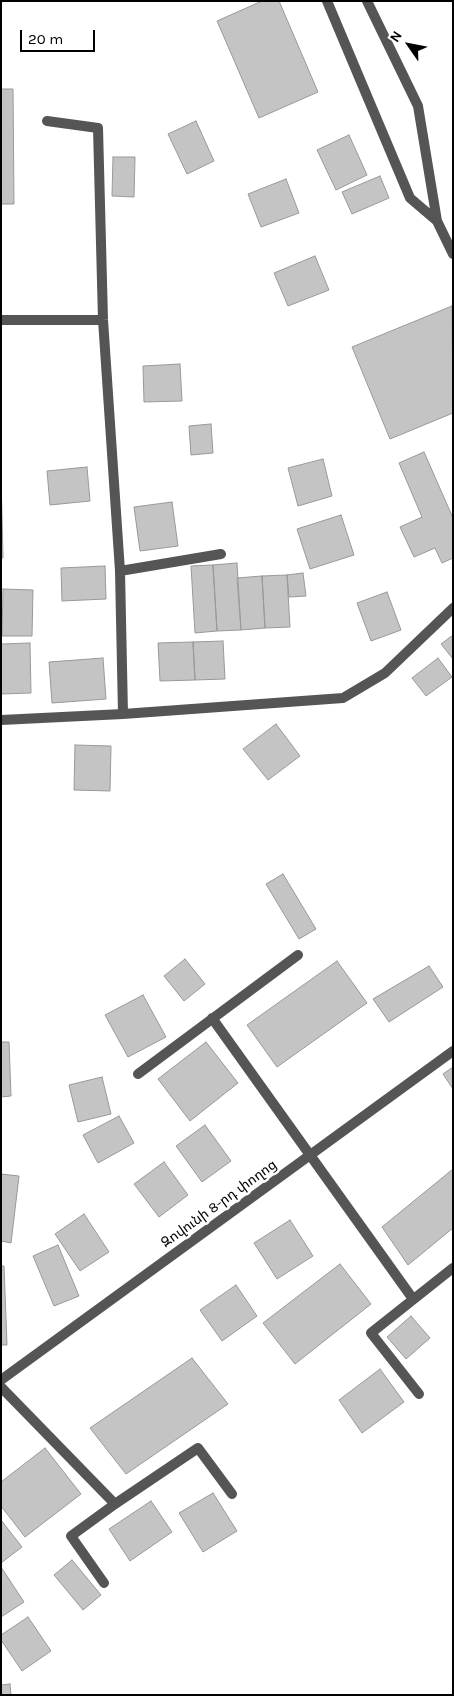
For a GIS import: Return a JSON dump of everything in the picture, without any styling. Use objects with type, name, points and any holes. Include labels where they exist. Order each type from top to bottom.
[{"type":"street","points":[[327,1],[410,198],[437,221]]},
{"type":"street","points":[[367,1],[418,106],[437,221],[453,254]]},
{"type":"street","points":[[47,121],[98,128],[103,320],[120,571],[123,714]]},
{"type":"street","points":[[1,320],[103,320]]},
{"type":"street","points":[[120,571],[221,554]]},
{"type":"street","points":[[1,720],[123,714],[343,698],[385,673],[453,608]]},
{"type":"street","points":[[138,1074],[298,955]]},
{"type":"street","points":[[212,1018],[413,1299]]},
{"type":"street","name":"Զովունի 8-րդ փողոց","points":[[1,1380],[453,1050]]},
{"type":"street","points":[[419,1394],[371,1333],[453,1268]]},
{"type":"street","points":[[1,1387],[115,1504]]},
{"type":"street","points":[[104,1583],[71,1536],[115,1504],[198,1448],[232,1494]]},
{"type":"building","points":[[262,1],[279,1],[318,92],[259,118],[217,21]]},
{"type":"building","points":[[1,89],[13,89],[14,204],[1,204]]},
{"type":"building","points":[[196,121],[214,161],[187,174],[168,134]]},
{"type":"building","points":[[349,135],[367,175],[336,190],[317,150]]},
{"type":"building","points":[[113,157],[135,157],[134,197],[112,196]]},
{"type":"building","points":[[380,176],[389,198],[352,214],[342,192]]},
{"type":"building","points":[[286,179],[299,213],[261,227],[248,194]]},
{"type":"building","points":[[315,256],[329,290],[288,306],[274,273]]},
{"type":"building","points":[[452,306],[453,413],[390,439],[352,347]]},
{"type":"building","points":[[180,364],[182,401],[144,402],[143,366]]},
{"type":"building","points":[[211,424],[213,453],[191,455],[189,426]]},
{"type":"building","points":[[424,452],[453,518],[453,558],[442,563],[435,548],[414,557],[400,527],[422,517],[399,463]]},
{"type":"building","points":[[323,459],[332,496],[298,506],[288,468]]},
{"type":"building","points":[[87,467],[90,501],[50,505],[47,471]]},
{"type":"building","points":[[1,475],[3,558],[1,558]]},
{"type":"building","points":[[172,502],[178,546],[140,551],[134,507]]},
{"type":"building","points":[[341,515],[354,555],[310,569],[297,529]]},
{"type":"building","points":[[237,563],[241,630],[217,631],[213,565]]},
{"type":"building","points":[[213,565],[217,631],[195,633],[191,566]]},
{"type":"building","points":[[105,566],[106,599],[62,601],[61,568]]},
{"type":"building","points":[[303,573],[306,596],[289,597],[287,575]]},
{"type":"building","points":[[287,575],[290,627],[265,628],[262,576]]},
{"type":"building","points":[[262,576],[265,628],[241,630],[237,578]]},
{"type":"building","points":[[3,589],[33,590],[32,636],[2,636]]},
{"type":"building","points":[[387,592],[401,630],[371,641],[357,603]]},
{"type":"building","points":[[453,635],[453,659],[441,644]]},
{"type":"building","points":[[223,641],[225,679],[195,680],[193,642]]},
{"type":"building","points":[[193,642],[195,680],[160,681],[158,643]]},
{"type":"building","points":[[30,643],[31,693],[1,694],[1,644]]},
{"type":"building","points":[[103,658],[106,699],[52,703],[49,662]]},
{"type":"building","points":[[438,658],[452,677],[426,696],[412,678]]},
{"type":"building","points":[[276,724],[300,756],[268,780],[243,749]]},
{"type":"building","points":[[75,745],[111,746],[110,791],[74,790]]},
{"type":"building","points":[[283,874],[316,929],[299,939],[266,884]]},
{"type":"building","points":[[185,959],[205,984],[184,1001],[164,976]]},
{"type":"building","points":[[337,961],[367,1003],[277,1067],[247,1025]]},
{"type":"building","points":[[429,966],[443,987],[389,1022],[373,999]]},
{"type":"building","points":[[143,995],[166,1037],[128,1057],[105,1015]]},
{"type":"building","points":[[1,1042],[9,1042],[11,1096],[1,1097]]},
{"type":"building","points":[[206,1042],[238,1083],[190,1121],[158,1079]]},
{"type":"building","points":[[453,1067],[453,1089],[443,1074]]},
{"type":"building","points":[[102,1077],[111,1114],[78,1122],[69,1085]]},
{"type":"building","points":[[119,1116],[134,1143],[98,1163],[83,1135]]},
{"type":"building","points":[[205,1125],[231,1161],[202,1182],[176,1146]]},
{"type":"building","points":[[164,1162],[188,1195],[159,1217],[134,1184]]},
{"type":"building","points":[[453,1169],[453,1228],[408,1265],[382,1227]]},
{"type":"building","points":[[1,1174],[19,1176],[11,1243],[1,1241]]},
{"type":"building","points":[[84,1214],[109,1252],[80,1271],[55,1234]]},
{"type":"building","points":[[290,1220],[313,1256],[277,1279],[254,1243]]},
{"type":"building","points":[[58,1245],[79,1296],[54,1306],[33,1256]]},
{"type":"building","points":[[340,1264],[371,1304],[295,1364],[263,1323]]},
{"type":"building","points":[[1,1266],[4,1266],[7,1345],[1,1345]]},
{"type":"building","points":[[236,1285],[257,1316],[222,1341],[200,1310]]},
{"type":"building","points":[[411,1316],[430,1338],[406,1359],[387,1337]]},
{"type":"building","points":[[192,1358],[228,1404],[126,1474],[90,1428]]},
{"type":"building","points":[[380,1369],[404,1402],[362,1433],[339,1400]]},
{"type":"building","points":[[45,1448],[81,1494],[25,1537],[1,1506],[1,1482]]},
{"type":"building","points":[[213,1493],[237,1531],[203,1552],[179,1513]]},
{"type":"building","points":[[151,1501],[172,1532],[130,1561],[109,1529]]},
{"type":"building","points":[[1,1520],[22,1547],[1,1563]]},
{"type":"building","points":[[72,1560],[101,1595],[83,1610],[54,1575]]},
{"type":"building","points":[[1,1567],[24,1602],[1,1617]]},
{"type":"building","points":[[28,1617],[51,1651],[22,1671],[1,1640],[1,1635]]},
{"type":"building","points":[[10,1684],[11,1695],[1,1695],[1,1685]]}]
